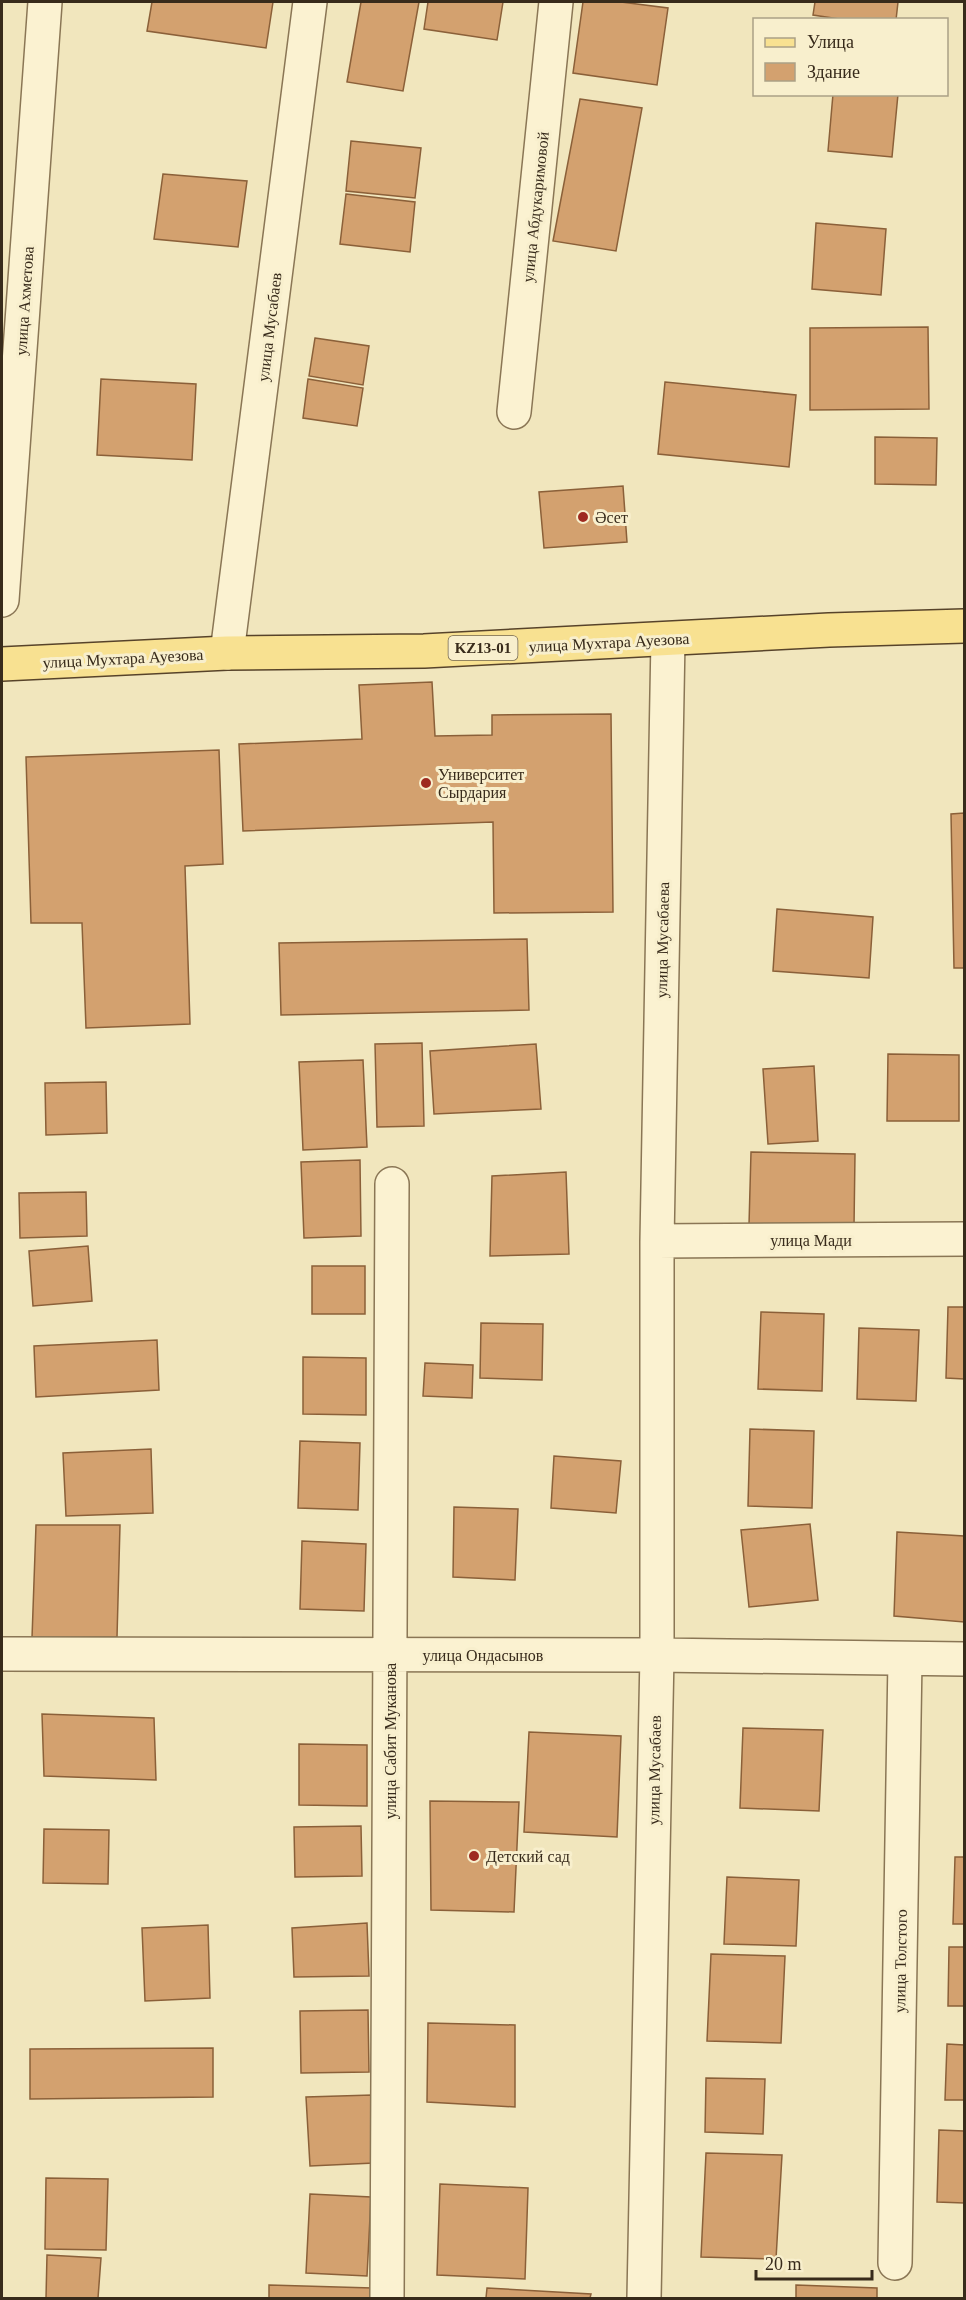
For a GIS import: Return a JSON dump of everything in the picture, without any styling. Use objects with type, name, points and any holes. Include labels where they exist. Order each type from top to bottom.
[{"type":"main road","name":"улица Мухтара Ауезова","points":[[2,664],[227,653],[424,651],[829,630],[964,626]]},
{"type":"street","name":"улица Ахметова","points":[[2,600],[45,2]]},
{"type":"street","name":"улица Мусабаев","points":[[227,653],[310,2]]},
{"type":"street","name":"улица Абдукаримовой","points":[[514,412],[555,2]]},
{"type":"street","name":"улица Мусабаева","points":[[657,1241],[668,639]]},
{"type":"street","name":"улица Сабит Муканова","points":[[387,2298],[392,1184]]},
{"type":"street","name":"улица Мади","points":[[657,1241],[964,1239]]},
{"type":"street","name":"улица Мусабаев","points":[[644,2298],[657,1655],[657,1241]]},
{"type":"street","name":"улица Ондасынов","points":[[2,1654],[657,1655],[964,1659]]},
{"type":"street","name":"улица Толстого","points":[[895,2263],[905,1659]]},
{"type":"building","points":[[152,2],[273,2],[266,48],[147,31]]},
{"type":"building","points":[[361,2],[419,2],[403,91],[347,82]]},
{"type":"building","points":[[428,2],[503,2],[497,40],[424,29]]},
{"type":"building","points":[[583,2],[621,2],[668,8],[657,85],[573,73]]},
{"type":"building","points":[[815,2],[898,2],[896,18],[833,18],[813,15]]},
{"type":"building","points":[[833,96],[898,96],[892,157],[828,151]]},
{"type":"building","points":[[580,99],[642,108],[616,251],[553,241]]},
{"type":"building","points":[[351,141],[421,148],[415,198],[346,191]]},
{"type":"building","points":[[163,174],[247,181],[238,247],[154,239]]},
{"type":"building","points":[[346,194],[415,202],[410,252],[340,244]]},
{"type":"building","points":[[816,223],[886,229],[881,295],[812,289]]},
{"type":"building","points":[[928,327],[929,409],[810,410],[810,328]]},
{"type":"building","points":[[315,338],[369,346],[363,385],[309,376]]},
{"type":"building","points":[[101,379],[196,384],[192,460],[97,455]]},
{"type":"building","points":[[308,379],[363,388],[357,426],[303,418]]},
{"type":"building","points":[[665,382],[796,395],[789,467],[658,454]]},
{"type":"building","points":[[875,437],[937,438],[936,485],[875,484]]},
{"type":"building","name":"Әсет","points":[[623,486],[627,542],[544,548],[539,492]]},
{"type":"building","name":"Университет Сырдария","points":[[432,682],[435,736],[492,735],[492,715],[611,714],[613,912],[494,913],[493,822],[243,831],[239,744],[362,739],[359,685]]},
{"type":"building","points":[[219,750],[223,864],[185,866],[190,1024],[86,1028],[82,923],[31,923],[26,757]]},
{"type":"building","points":[[964,813],[964,968],[954,968],[951,814]]},
{"type":"building","points":[[777,909],[873,917],[869,978],[773,971]]},
{"type":"building","points":[[527,939],[529,1010],[281,1015],[279,943]]},
{"type":"building","points":[[422,1043],[424,1126],[377,1127],[375,1044]]},
{"type":"building","points":[[536,1044],[541,1109],[434,1114],[430,1051]]},
{"type":"building","points":[[888,1054],[959,1055],[959,1121],[887,1121]]},
{"type":"building","points":[[363,1060],[367,1147],[303,1150],[299,1062]]},
{"type":"building","points":[[814,1066],[818,1141],[768,1144],[763,1069]]},
{"type":"building","points":[[106,1082],[107,1133],[46,1135],[45,1083]]},
{"type":"building","points":[[751,1152],[855,1154],[854,1227],[749,1225]]},
{"type":"building","points":[[360,1160],[361,1236],[304,1238],[301,1162]]},
{"type":"building","points":[[566,1172],[569,1254],[490,1256],[492,1176]]},
{"type":"building","points":[[86,1192],[87,1236],[20,1238],[19,1193]]},
{"type":"building","points":[[88,1246],[92,1301],[33,1306],[29,1251]]},
{"type":"building","points":[[312,1266],[365,1266],[365,1314],[312,1314]]},
{"type":"building","points":[[948,1307],[964,1307],[964,1379],[946,1378]]},
{"type":"building","points":[[761,1312],[824,1314],[822,1391],[758,1389]]},
{"type":"building","points":[[481,1323],[543,1324],[542,1380],[480,1378]]},
{"type":"building","points":[[859,1328],[919,1330],[916,1401],[857,1399]]},
{"type":"building","points":[[157,1340],[159,1390],[36,1397],[34,1346]]},
{"type":"building","points":[[303,1357],[366,1358],[366,1415],[303,1414]]},
{"type":"building","points":[[425,1363],[473,1365],[472,1398],[423,1396]]},
{"type":"building","points":[[750,1429],[814,1431],[812,1508],[748,1506]]},
{"type":"building","points":[[300,1441],[360,1443],[358,1510],[298,1508]]},
{"type":"building","points":[[151,1449],[153,1513],[66,1516],[63,1453]]},
{"type":"building","points":[[554,1456],[621,1461],[616,1513],[551,1508]]},
{"type":"building","points":[[454,1507],[518,1509],[515,1580],[453,1577]]},
{"type":"building","points":[[810,1524],[818,1600],[749,1607],[741,1530]]},
{"type":"building","points":[[36,1525],[120,1525],[117,1637],[32,1638]]},
{"type":"building","points":[[897,1532],[964,1536],[964,1622],[894,1616]]},
{"type":"building","points":[[302,1541],[366,1544],[364,1611],[300,1609]]},
{"type":"building","points":[[42,1714],[154,1718],[156,1780],[44,1776]]},
{"type":"building","points":[[743,1728],[823,1730],[819,1811],[740,1808]]},
{"type":"building","points":[[529,1732],[621,1736],[617,1837],[524,1832]]},
{"type":"building","points":[[299,1744],[367,1745],[367,1806],[299,1805]]},
{"type":"building","name":"Детский сад","points":[[430,1801],[519,1802],[514,1912],[431,1910]]},
{"type":"building","points":[[361,1826],[362,1876],[295,1877],[294,1827]]},
{"type":"building","points":[[44,1829],[109,1830],[108,1884],[43,1883]]},
{"type":"building","points":[[955,1857],[964,1857],[964,1924],[953,1924]]},
{"type":"building","points":[[727,1877],[799,1880],[796,1946],[724,1944]]},
{"type":"building","points":[[367,1923],[369,1976],[294,1977],[292,1928]]},
{"type":"building","points":[[208,1925],[210,1998],[145,2001],[142,1928]]},
{"type":"building","points":[[949,1947],[964,1947],[964,2006],[948,2006]]},
{"type":"building","points":[[711,1954],[785,1956],[781,2043],[707,2041]]},
{"type":"building","points":[[368,2010],[369,2072],[301,2073],[300,2011]]},
{"type":"building","points":[[428,2023],[515,2025],[515,2107],[427,2102]]},
{"type":"building","points":[[947,2044],[964,2045],[964,2100],[945,2100]]},
{"type":"building","points":[[213,2048],[213,2097],[30,2099],[30,2049]]},
{"type":"building","points":[[706,2078],[765,2079],[763,2134],[705,2132]]},
{"type":"building","points":[[372,2095],[374,2163],[310,2166],[306,2097]]},
{"type":"building","points":[[939,2130],[964,2131],[964,2203],[937,2202]]},
{"type":"building","points":[[706,2153],[782,2155],[776,2259],[701,2257]]},
{"type":"building","points":[[46,2178],[108,2179],[106,2250],[45,2249]]},
{"type":"building","points":[[440,2184],[528,2188],[525,2279],[437,2275]]},
{"type":"building","points":[[310,2194],[371,2197],[367,2276],[306,2273]]},
{"type":"building","points":[[47,2255],[101,2258],[98,2298],[46,2298]]},
{"type":"building","points":[[269,2285],[372,2288],[372,2298],[269,2298]]},
{"type":"building","points":[[796,2285],[877,2288],[877,2298],[796,2298]]},
{"type":"building","points":[[487,2288],[591,2294],[590,2298],[486,2298]]},
{"type":"place","name":"Әсет","points":[[583,517]]},
{"type":"place","name":"Университет Сырдария","points":[[426,783]]},
{"type":"place","name":"Детский сад","points":[[474,1856]]}]
